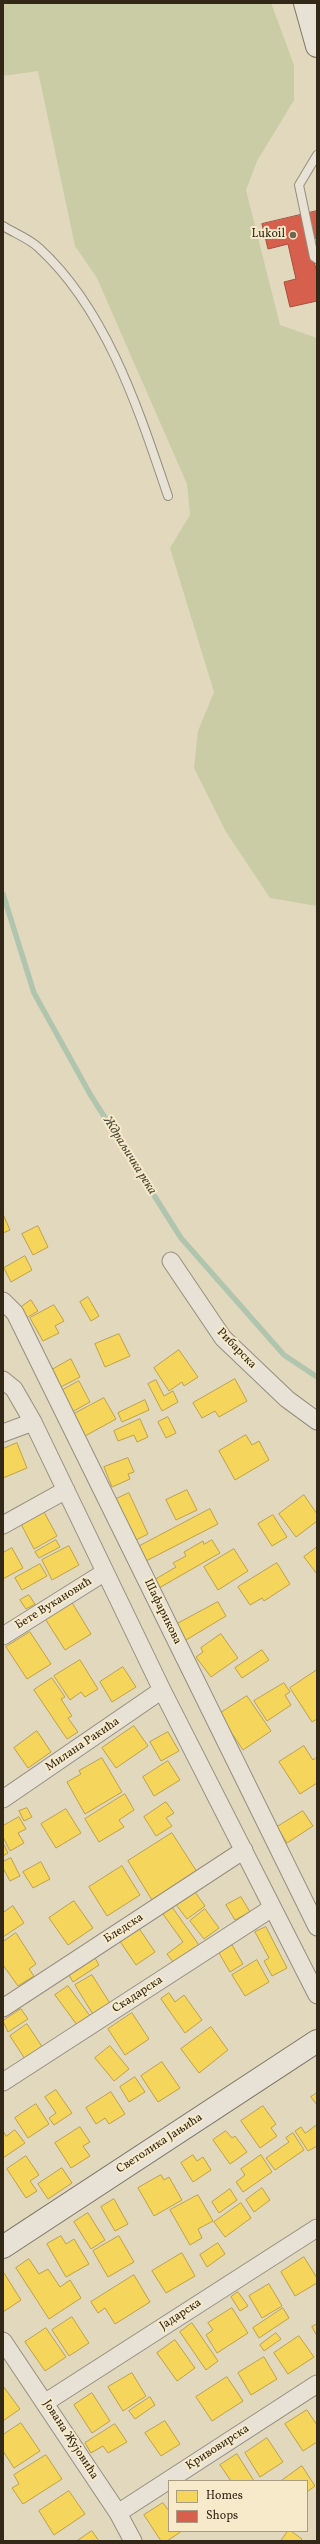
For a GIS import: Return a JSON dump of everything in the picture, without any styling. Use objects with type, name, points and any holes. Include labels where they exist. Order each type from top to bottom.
[{"type":"street","points":[[305,3],[317,46]]},
{"type":"street","name":"Рибарска","points":[[171,1262],[223,1338],[287,1399],[317,1421]]},
{"type":"street","name":"Шафарикова","points":[[3,1301],[15,1313],[317,1927]]},
{"type":"street","points":[[4,1380],[21,1399],[33,1422],[162,1690],[317,1995]]},
{"type":"street","points":[[3,1434],[33,1422]]},
{"type":"street","points":[[3,1525],[66,1490]]},
{"type":"street","name":"Бете Вукановић","points":[[3,1636],[105,1572]]},
{"type":"street","name":"Милана Ракића","points":[[3,1799],[162,1690]]},
{"type":"street","name":"Бледска","points":[[3,2008],[244,1850]]},
{"type":"street","name":"Скадарска","points":[[3,2082],[272,1908]]},
{"type":"street","name":"Светолика Јањића","points":[[3,2247],[317,2041]]},
{"type":"street","name":"Јадарска","points":[[46,2402],[317,2228]]},
{"type":"street","name":"Јована Жујовића","points":[[3,2341],[46,2402],[118,2513],[133,2541]]},
{"type":"street","name":"Кривовирска","points":[[169,2480],[317,2384]]},
{"type":"street","name":"Кривовирска","points":[[118,2513],[168,2481]]},
{"type":"lane","points":[[317,155],[299,185],[314,257],[317,259]]},
{"type":"lane","points":[[3,226],[39,247],[86,303],[122,372],[168,496]]},
{"type":"green space","points":[[3,3],[271,3],[294,65],[294,100],[257,161],[246,190],[280,325],[317,338],[317,906],[270,898],[226,832],[194,768],[198,731],[214,692],[170,548],[190,515],[187,484],[97,278],[75,246],[38,71],[3,76]]},
{"type":"building: Homes","points":[[3,1214],[10,1230],[3,1233]]},
{"type":"building: Homes","points":[[38,1226],[48,1247],[33,1255],[22,1234]]},
{"type":"building: Homes","points":[[25,1256],[32,1270],[11,1282],[4,1268]]},
{"type":"building: Homes","points":[[88,1297],[99,1316],[91,1321],[80,1302]]},
{"type":"building: Homes","points":[[31,1300],[38,1311],[26,1318],[20,1308]]},
{"type":"building: Homes","points":[[54,1305],[64,1321],[55,1326],[59,1333],[43,1341],[30,1318]]},
{"type":"building: Homes","points":[[119,1334],[130,1356],[105,1367],[95,1344]]},
{"type":"building: Homes","points":[[179,1350],[198,1377],[184,1386],[182,1382],[169,1391],[154,1368]]},
{"type":"building: Homes","points":[[71,1359],[80,1377],[59,1388],[50,1371]]},
{"type":"building: Homes","points":[[235,1379],[247,1401],[219,1417],[215,1411],[202,1418],[193,1403]]},
{"type":"building: Homes","points":[[156,1380],[164,1396],[173,1391],[178,1402],[162,1411],[148,1384]]},
{"type":"building: Homes","points":[[79,1381],[90,1402],[72,1412],[61,1391]]},
{"type":"building: Homes","points":[[104,1398],[116,1419],[85,1436],[74,1414]]},
{"type":"building: Homes","points":[[145,1400],[149,1410],[122,1422],[118,1413]]},
{"type":"building: Homes","points":[[168,1417],[176,1433],[166,1438],[158,1422]]},
{"type":"building: Homes","points":[[140,1419],[148,1437],[137,1442],[134,1435],[118,1441],[114,1431]]},
{"type":"building: Homes","points":[[246,1435],[252,1445],[259,1441],[269,1460],[235,1480],[219,1451]]},
{"type":"building: Homes","points":[[17,1443],[27,1468],[3,1478],[3,1449]]},
{"type":"building: Homes","points":[[128,1458],[134,1472],[128,1474],[130,1479],[112,1487],[104,1467]]},
{"type":"building: Homes","points":[[187,1490],[197,1510],[176,1520],[166,1500]]},
{"type":"building: Homes","points":[[129,1493],[148,1534],[132,1542],[112,1501]]},
{"type":"building: Homes","points":[[304,1495],[317,1514],[317,1521],[296,1537],[279,1514]]},
{"type":"building: Homes","points":[[210,1509],[218,1524],[144,1562],[136,1548]]},
{"type":"building: Homes","points":[[44,1512],[57,1536],[34,1549],[21,1524]]},
{"type":"building: Homes","points":[[273,1515],[287,1537],[272,1546],[258,1524]]},
{"type":"building: Homes","points":[[56,1540],[60,1547],[39,1558],[35,1552]]},
{"type":"building: Homes","points":[[212,1540],[220,1553],[159,1588],[154,1580],[176,1567],[173,1563],[186,1556],[184,1552],[203,1541],[204,1544]]},
{"type":"building: Homes","points":[[69,1546],[79,1565],[52,1580],[42,1560]]},
{"type":"building: Homes","points":[[317,1547],[317,1574],[304,1557]]},
{"type":"building: Homes","points":[[12,1548],[23,1568],[3,1579],[3,1553]]},
{"type":"building: Homes","points":[[234,1549],[248,1571],[218,1590],[204,1567]]},
{"type":"building: Homes","points":[[277,1563],[290,1584],[264,1601],[262,1598],[250,1605],[238,1587]]},
{"type":"building: Homes","points":[[40,1564],[47,1576],[22,1590],[15,1578]]},
{"type":"building: Homes","points":[[29,1595],[35,1604],[26,1609],[20,1600]]},
{"type":"building: Homes","points":[[71,1601],[91,1634],[65,1650],[44,1617]]},
{"type":"building: Homes","points":[[218,1602],[226,1616],[186,1640],[177,1624]]},
{"type":"building: Homes","points":[[30,1632],[51,1664],[27,1679],[6,1647]]},
{"type":"building: Homes","points":[[221,1634],[238,1658],[211,1677],[196,1657],[203,1652],[201,1648]]},
{"type":"building: Homes","points":[[262,1650],[269,1660],[242,1678],[235,1668]]},
{"type":"building: Homes","points":[[80,1660],[98,1689],[85,1697],[81,1692],[70,1700],[54,1676]]},
{"type":"building: Homes","points":[[123,1667],[136,1687],[112,1702],[100,1682]]},
{"type":"building: Homes","points":[[317,1670],[317,1719],[312,1722],[290,1688]]},
{"type":"building: Homes","points":[[52,1678],[65,1697],[61,1699],[72,1716],[68,1718],[78,1732],[67,1739],[34,1690]]},
{"type":"building: Homes","points":[[284,1683],[290,1692],[285,1695],[291,1705],[267,1721],[254,1701]]},
{"type":"building: Homes","points":[[247,1696],[271,1731],[243,1750],[219,1714]]},
{"type":"building: Homes","points":[[134,1726],[148,1746],[116,1768],[102,1748]]},
{"type":"building: Homes","points":[[37,1731],[51,1752],[28,1768],[14,1748]]},
{"type":"building: Homes","points":[[168,1732],[179,1751],[161,1761],[150,1742]]},
{"type":"building: Homes","points":[[304,1746],[313,1760],[317,1757],[317,1783],[300,1794],[279,1762]]},
{"type":"building: Homes","points":[[102,1758],[122,1792],[85,1814],[67,1782],[81,1774],[79,1771]]},
{"type":"building: Homes","points":[[168,1761],[180,1780],[154,1796],[143,1777]]},
{"type":"building: Homes","points":[[125,1794],[134,1810],[119,1820],[124,1827],[99,1842],[85,1819]]},
{"type":"building: Homes","points":[[166,1802],[174,1813],[166,1818],[172,1826],[156,1836],[144,1817]]},
{"type":"building: Homes","points":[[27,1808],[32,1817],[24,1821],[19,1811]]},
{"type":"building: Homes","points":[[66,1809],[81,1833],[56,1848],[41,1824]]},
{"type":"building: Homes","points":[[303,1811],[313,1826],[287,1843],[277,1827]]},
{"type":"building: Homes","points":[[19,1817],[26,1829],[18,1833],[24,1843],[10,1851],[3,1837],[3,1826]]},
{"type":"building: Homes","points":[[172,1833],[197,1872],[152,1900],[128,1861]]},
{"type":"building: Homes","points":[[3,1843],[8,1853],[3,1856]]},
{"type":"building: Homes","points":[[11,1858],[20,1876],[10,1881],[3,1868],[3,1862]]},
{"type":"building: Homes","points":[[41,1862],[50,1879],[33,1888],[23,1872]]},
{"type":"building: Homes","points":[[122,1866],[140,1895],[107,1916],[89,1887]]},
{"type":"building: Homes","points":[[192,1888],[205,1906],[187,1919],[174,1902]]},
{"type":"building: Homes","points":[[241,1897],[250,1912],[235,1920],[226,1905]]},
{"type":"building: Homes","points":[[74,1901],[93,1928],[68,1945],[49,1918]]},
{"type":"building: Homes","points":[[13,1906],[24,1923],[3,1937],[3,1913]]},
{"type":"building: Homes","points":[[172,1907],[199,1945],[174,1963],[167,1954],[183,1942],[163,1914]]},
{"type":"building: Homes","points":[[205,1909],[219,1928],[204,1939],[190,1921]]},
{"type":"building: Homes","points":[[136,1924],[155,1952],[136,1965],[117,1937]]},
{"type":"building: Homes","points":[[266,1927],[287,1968],[272,1976],[264,1961],[269,1958],[255,1932]]},
{"type":"building: Homes","points":[[16,1933],[36,1964],[29,1969],[34,1976],[18,1986],[3,1965],[3,1942]]},
{"type":"building: Homes","points":[[232,1945],[243,1964],[230,1972],[219,1953]]},
{"type":"building: Homes","points":[[95,1958],[99,1965],[73,1982],[69,1975]]},
{"type":"building: Homes","points":[[257,1960],[269,1982],[245,1996],[232,1975]]},
{"type":"building: Homes","points":[[92,1975],[111,2005],[94,2016],[75,1985]]},
{"type":"building: Homes","points":[[68,1986],[90,2016],[77,2025],[55,1995]]},
{"type":"building: Homes","points":[[169,1993],[175,2002],[184,1995],[202,2020],[185,2033],[161,1999]]},
{"type":"building: Homes","points":[[21,2009],[28,2019],[8,2032],[3,2021]]},
{"type":"building: Homes","points":[[132,2013],[149,2039],[125,2055],[108,2029]]},
{"type":"building: Homes","points":[[27,2024],[43,2048],[25,2059],[10,2036]]},
{"type":"building: Homes","points":[[211,2027],[228,2050],[199,2073],[181,2049]]},
{"type":"building: Homes","points":[[110,2046],[129,2069],[114,2081],[95,2058]]},
{"type":"building: Homes","points":[[162,2062],[180,2088],[158,2102],[141,2076]]},
{"type":"building: Homes","points":[[135,2077],[145,2092],[129,2102],[120,2087]]},
{"type":"building: Homes","points":[[56,2090],[72,2113],[54,2125],[49,2118],[56,2113],[45,2097]]},
{"type":"building: Homes","points":[[111,2092],[125,2114],[109,2124],[105,2118],[96,2124],[86,2108]]},
{"type":"building: Homes","points":[[317,2093],[317,2105],[311,2097]]},
{"type":"building: Homes","points":[[36,2104],[49,2124],[28,2138],[15,2118]]},
{"type":"building: Homes","points":[[263,2106],[276,2124],[271,2128],[277,2136],[260,2148],[241,2121]]},
{"type":"building: Homes","points":[[317,2125],[317,2146],[308,2151],[295,2131],[301,2127],[305,2133]]},
{"type":"building: Homes","points":[[80,2127],[90,2142],[83,2146],[90,2156],[71,2168],[55,2143]]},
{"type":"building: Homes","points":[[15,2130],[25,2143],[3,2158],[3,2131],[6,2136]]},
{"type":"building: Homes","points":[[226,2131],[232,2138],[235,2136],[247,2152],[230,2164],[213,2140]]},
{"type":"building: Homes","points":[[293,2133],[304,2150],[275,2170],[266,2158],[289,2142],[286,2138]]},
{"type":"building: Homes","points":[[193,2155],[197,2161],[203,2157],[211,2170],[193,2182],[181,2163]]},
{"type":"building: Homes","points":[[261,2155],[272,2172],[243,2192],[236,2182],[245,2175],[241,2169]]},
{"type":"building: Homes","points":[[26,2156],[39,2175],[30,2181],[37,2191],[26,2198],[7,2169]]},
{"type":"building: Homes","points":[[62,2168],[72,2183],[48,2199],[38,2184]]},
{"type":"building: Homes","points":[[161,2175],[164,2180],[169,2177],[182,2200],[154,2216],[138,2188]]},
{"type":"building: Homes","points":[[262,2188],[270,2200],[254,2212],[246,2200]]},
{"type":"building: Homes","points":[[230,2189],[237,2200],[219,2213],[212,2202]]},
{"type":"building: Homes","points":[[198,2195],[213,2221],[198,2229],[202,2238],[190,2245],[170,2210]]},
{"type":"building: Homes","points":[[114,2199],[128,2224],[115,2231],[101,2207]]},
{"type":"building: Homes","points":[[241,2203],[251,2218],[225,2237],[214,2222]]},
{"type":"building: Homes","points":[[88,2213],[105,2240],[91,2249],[74,2222]]},
{"type":"building: Homes","points":[[61,2236],[66,2244],[74,2239],[89,2264],[66,2277],[47,2244]]},
{"type":"building: Homes","points":[[119,2236],[134,2262],[108,2277],[93,2251]]},
{"type":"building: Homes","points":[[218,2243],[225,2254],[207,2267],[200,2255]]},
{"type":"building: Homes","points":[[182,2253],[195,2276],[166,2293],[152,2271]]},
{"type":"building: Homes","points":[[304,2257],[317,2278],[317,2283],[295,2296],[281,2272]]},
{"type":"building: Homes","points":[[29,2259],[39,2274],[48,2269],[60,2287],[70,2280],[81,2298],[49,2319],[16,2268]]},
{"type":"building: Homes","points":[[4,2273],[21,2300],[3,2312],[3,2274]]},
{"type":"building: Homes","points":[[134,2275],[150,2302],[115,2324],[105,2308],[98,2313],[91,2302]]},
{"type":"building: Homes","points":[[269,2284],[282,2306],[262,2318],[249,2296]]},
{"type":"building: Homes","points":[[238,2292],[248,2306],[240,2311],[231,2297]]},
{"type":"building: Homes","points":[[232,2308],[248,2333],[217,2353],[206,2335],[213,2330],[208,2323]]},
{"type":"building: Homes","points":[[283,2308],[289,2318],[259,2338],[253,2328]]},
{"type":"building: Homes","points":[[72,2317],[89,2343],[69,2356],[52,2330]]},
{"type":"building: Homes","points":[[192,2323],[218,2361],[206,2370],[180,2332]]},
{"type":"building: Homes","points":[[317,2324],[317,2336],[312,2327]]},
{"type":"building: Homes","points":[[46,2328],[66,2357],[45,2371],[25,2342]]},
{"type":"building: Homes","points":[[276,2333],[281,2339],[264,2351],[260,2345]]},
{"type":"building: Homes","points":[[299,2336],[314,2357],[288,2374],[274,2353]]},
{"type":"building: Homes","points":[[175,2340],[195,2368],[177,2381],[157,2353]]},
{"type":"building: Homes","points":[[264,2357],[277,2379],[251,2395],[238,2373]]},
{"type":"building: Homes","points":[[132,2373],[146,2396],[123,2411],[108,2387]]},
{"type":"building: Homes","points":[[227,2377],[243,2401],[212,2421],[196,2397]]},
{"type":"building: Homes","points":[[3,2386],[20,2409],[3,2421]]},
{"type":"building: Homes","points":[[92,2393],[110,2421],[92,2433],[74,2405]]},
{"type":"building: Homes","points":[[150,2397],[155,2405],[135,2419],[129,2411]]},
{"type":"building: Homes","points":[[307,2410],[317,2425],[317,2442],[303,2451],[285,2424]]},
{"type":"building: Homes","points":[[165,2421],[180,2444],[161,2456],[145,2433]]},
{"type":"building: Homes","points":[[21,2423],[40,2451],[14,2468],[3,2451],[3,2435]]},
{"type":"building: Homes","points":[[115,2424],[127,2442],[108,2453],[103,2446],[91,2453],[85,2443]]},
{"type":"building: Homes","points":[[267,2438],[283,2462],[260,2477],[245,2453]]},
{"type":"building: Homes","points":[[237,2454],[253,2480],[230,2480],[220,2465]]},
{"type":"building: Homes","points":[[46,2455],[62,2479],[23,2504],[12,2488],[19,2484],[14,2475]]},
{"type":"building: Homes","points":[[302,2466],[315,2486],[308,2491],[308,2480],[282,2480]]},
{"type":"building: Homes","points":[[69,2491],[85,2514],[54,2535],[39,2511]]},
{"type":"building: Homes","points":[[163,2503],[168,2510],[168,2532],[180,2532],[167,2541],[161,2541],[144,2515]]},
{"type":"building: Homes","points":[[92,2531],[99,2541],[77,2541]]},
{"type":"building: Homes","points":[[287,2532],[292,2532],[302,2539],[300,2541],[281,2541]]},
{"type":"building: Shops","points":[[317,211],[317,238],[308,240],[317,272],[317,301],[290,307],[284,282],[296,279],[288,244],[268,249],[262,224]]},
{"type":"waterway","name":"Ждраљичка река","points":[[3,894],[34,993],[90,1094],[181,1238],[284,1355],[317,1377]]},
{"type":"place","name":"Lukoil","points":[[293,235]]}]
